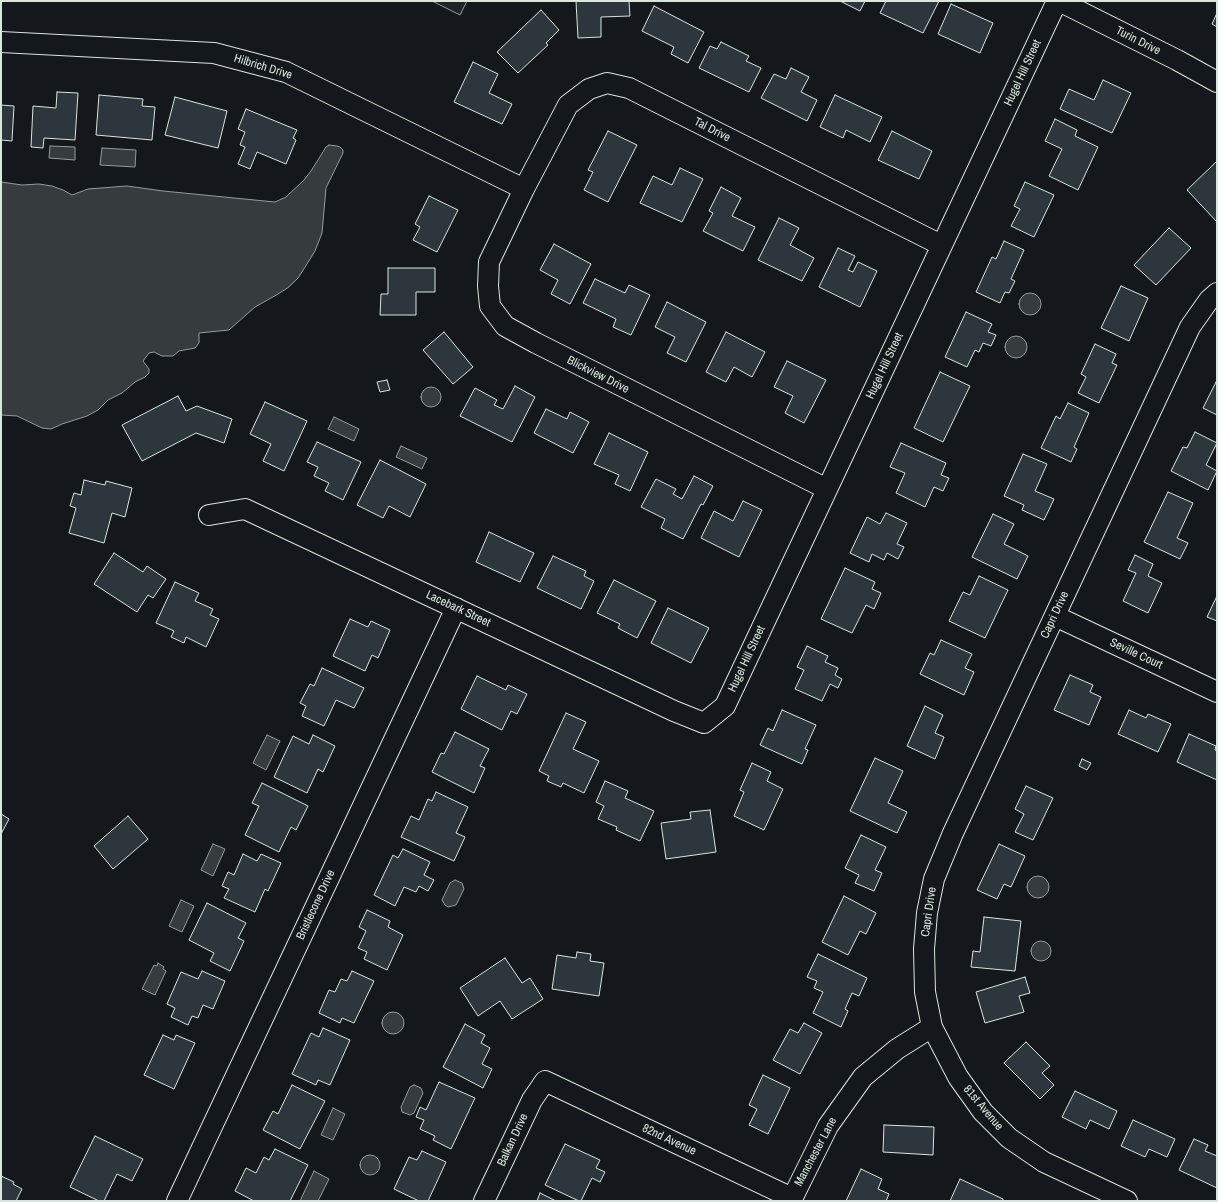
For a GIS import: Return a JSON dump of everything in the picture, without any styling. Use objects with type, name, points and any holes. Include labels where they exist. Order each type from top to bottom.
[{"type":"street","name":"Turin Drive","points":[[1058,1],[1177,60],[1217,82]]},
{"type":"street","name":"Hugel Hill Street","points":[[704,723],[725,706],[1058,1]]},
{"type":"street","name":"Hilbrich Drive","points":[[1,42],[214,53],[286,72],[524,189]]},
{"type":"street","name":"Tal Drive","points":[[524,189],[568,105],[589,89],[607,83],[629,88],[942,245]]},
{"type":"street","name":"Blickview Drive","points":[[524,189],[489,262],[488,286],[490,306],[505,326],[550,351],[827,490]]},
{"type":"street","name":"Capri Drive","points":[[924,949],[927,913],[934,880],[953,833],[1190,327],[1209,300],[1217,293]]},
{"type":"street","name":"Lacebark Street","points":[[209,515],[245,509],[674,711],[704,723]]},
{"type":"street","name":"Bristlecone Drive","points":[[177,1201],[456,608]]},
{"type":"street","name":"Seville Court","points":[[1055,616],[1217,692]]},
{"type":"street","name":"81st Avenue","points":[[924,949],[925,992],[932,1026],[958,1077],[983,1112],[1009,1138],[1044,1162],[1127,1201]]},
{"type":"street","name":"Manchester Lane","points":[[792,1200],[828,1126],[864,1077],[897,1049],[932,1026]]},
{"type":"street","name":"82nd Avenue","points":[[545,1081],[792,1200]]},
{"type":"street","name":"Balkan Drive","points":[[484,1201],[532,1100],[545,1081]]},
{"type":"shaded area","points":[[432,1],[467,1],[460,15]]},
{"type":"shaded area","points":[[329,145],[340,147],[343,150],[343,153],[326,188],[322,233],[315,251],[298,278],[289,287],[255,307],[229,330],[199,333],[199,343],[195,348],[179,351],[173,356],[162,356],[154,352],[149,353],[143,361],[149,369],[149,373],[122,393],[108,400],[98,410],[87,416],[51,429],[42,428],[17,416],[1,415],[1,182],[22,185],[39,184],[52,186],[72,195],[88,189],[127,186],[275,202],[286,197],[304,180],[326,147]]},
{"type":"shaded area","points":[[50,146],[75,147],[75,160],[49,158]]},
{"type":"shaded area","points":[[102,148],[136,150],[135,167],[100,165]]},
{"type":"shaded area","points":[[1030,293],[1038,296],[1041,304],[1038,312],[1030,315],[1022,312],[1019,304],[1022,296]]},
{"type":"shaded area","points":[[1016,336],[1024,339],[1027,347],[1024,355],[1016,358],[1008,355],[1005,347],[1008,339]]},
{"type":"shaded area","points":[[431,387],[438,390],[441,397],[438,404],[431,407],[424,404],[421,397],[424,390]]},
{"type":"shaded area","points":[[334,417],[359,429],[354,441],[328,429]]},
{"type":"shaded area","points":[[401,446],[427,458],[422,469],[396,457]]},
{"type":"shaded area","points":[[267,735],[280,741],[266,770],[253,763]]},
{"type":"shaded area","points":[[213,844],[225,849],[213,876],[201,870]]},
{"type":"shaded area","points":[[1038,876],[1046,879],[1049,887],[1046,895],[1038,898],[1030,895],[1027,887],[1030,879]]},
{"type":"shaded area","points":[[455,880],[462,883],[464,889],[456,905],[448,907],[442,900],[450,883]]},
{"type":"shaded area","points":[[181,900],[194,906],[182,932],[169,926]]},
{"type":"shaded area","points":[[1041,941],[1048,944],[1051,951],[1048,958],[1041,961],[1034,958],[1031,951],[1034,944]]},
{"type":"shaded area","points":[[158,963],[164,967],[163,969],[166,971],[155,995],[142,989],[154,965],[157,966]]},
{"type":"shaded area","points":[[393,1012],[401,1015],[404,1023],[401,1031],[393,1034],[385,1031],[382,1023],[385,1015]]},
{"type":"shaded area","points":[[414,1085],[421,1088],[423,1093],[414,1113],[410,1115],[402,1112],[401,1107],[410,1087]]},
{"type":"shaded area","points":[[333,1108],[345,1114],[333,1140],[321,1135]]},
{"type":"shaded area","points":[[370,1155],[377,1158],[380,1165],[377,1172],[370,1175],[363,1172],[360,1165],[363,1158]]},
{"type":"shaded area","points":[[314,1171],[329,1179],[318,1201],[300,1201]]},
{"type":"building","points":[[576,1],[629,1],[630,16],[601,17],[601,37],[578,38]]},
{"type":"building","points":[[840,1],[865,1],[860,11]]},
{"type":"building","points":[[886,1],[939,1],[923,33],[880,13]]},
{"type":"building","points":[[951,4],[993,23],[980,53],[938,34]]},
{"type":"building","points":[[654,6],[704,32],[688,63],[671,54],[674,47],[642,31]]},
{"type":"building","points":[[541,10],[559,30],[546,43],[548,45],[518,73],[497,52]]},
{"type":"building","points":[[1217,13],[1217,27],[1212,24]]},
{"type":"building","points":[[721,42],[749,56],[746,61],[761,68],[749,92],[699,68],[710,46],[717,49]]},
{"type":"building","points":[[473,62],[498,74],[489,93],[512,104],[502,124],[454,102]]},
{"type":"building","points":[[791,68],[809,77],[801,92],[817,100],[807,121],[761,98],[774,74],[786,79]]},
{"type":"building","points":[[1103,80],[1131,93],[1112,133],[1060,109],[1069,89],[1094,100]]},
{"type":"building","points":[[57,92],[78,93],[75,140],[44,138],[43,148],[31,147],[33,106],[56,108]]},
{"type":"building","points":[[99,95],[143,99],[142,106],[155,107],[152,140],[96,135]]},
{"type":"building","points":[[835,95],[882,117],[870,142],[846,130],[843,138],[820,127]]},
{"type":"building","points":[[175,97],[227,111],[218,148],[165,135]]},
{"type":"building","points":[[1,105],[14,106],[12,141],[1,140]]},
{"type":"building","points":[[246,109],[297,130],[293,138],[296,140],[286,164],[257,152],[250,169],[238,164],[245,147],[240,145],[245,132],[238,129]]},
{"type":"building","points":[[1055,119],[1077,130],[1075,136],[1098,147],[1078,190],[1049,176],[1062,149],[1045,141]]},
{"type":"building","points":[[608,131],[637,145],[608,202],[584,190],[593,172],[588,170]]},
{"type":"building","points":[[892,131],[932,151],[919,179],[878,160]]},
{"type":"building","points":[[1217,161],[1217,222],[1187,190]]},
{"type":"building","points":[[680,168],[703,179],[682,222],[640,203],[653,176],[672,185]]},
{"type":"building","points":[[1025,182],[1054,195],[1034,237],[1011,226],[1020,209],[1014,206]]},
{"type":"building","points":[[721,187],[741,198],[732,216],[755,227],[743,251],[703,231],[713,213],[709,211]]},
{"type":"building","points":[[429,196],[458,210],[437,252],[413,240],[420,227],[415,224]]},
{"type":"building","points":[[779,218],[799,228],[790,245],[814,258],[802,281],[758,260]]},
{"type":"building","points":[[1169,228],[1191,248],[1156,285],[1134,265]]},
{"type":"building","points":[[1004,241],[1024,250],[1011,279],[1015,281],[1009,293],[1005,292],[1000,303],[976,292],[992,257],[996,259]]},
{"type":"building","points":[[554,244],[591,264],[570,304],[551,294],[558,280],[540,270]]},
{"type":"building","points":[[838,248],[855,256],[848,270],[853,272],[858,262],[877,271],[860,307],[819,287]]},
{"type":"building","points":[[388,268],[435,268],[435,292],[416,292],[416,315],[380,315],[381,294],[388,294]]},
{"type":"building","points":[[595,279],[625,293],[629,285],[650,295],[631,335],[613,327],[616,319],[583,303]]},
{"type":"building","points":[[1121,286],[1148,298],[1129,341],[1101,328]]},
{"type":"building","points":[[667,302],[706,322],[686,362],[667,353],[675,337],[655,327]]},
{"type":"building","points":[[966,312],[992,324],[988,332],[996,335],[991,346],[983,343],[979,352],[975,350],[967,367],[945,357]]},
{"type":"building","points":[[444,332],[473,367],[453,384],[423,350]]},
{"type":"building","points":[[726,332],[765,352],[752,377],[734,367],[726,382],[706,372]]},
{"type":"building","points":[[1095,344],[1116,354],[1112,363],[1117,365],[1099,403],[1078,393],[1086,377],[1081,374]]},
{"type":"building","points":[[787,361],[826,380],[804,423],[785,413],[793,396],[774,387]]},
{"type":"building","points":[[940,372],[970,386],[943,442],[914,428]]},
{"type":"building","points":[[387,380],[390,390],[380,392],[377,382]]},
{"type":"building","points":[[1217,380],[1217,415],[1203,408]]},
{"type":"building","points":[[515,386],[535,397],[512,442],[460,416],[475,388],[497,400],[494,405],[503,409]]},
{"type":"building","points":[[178,396],[186,411],[197,406],[232,419],[224,443],[196,433],[142,461],[122,425]]},
{"type":"building","points":[[265,402],[307,421],[284,471],[263,461],[271,444],[250,434]]},
{"type":"building","points":[[1068,403],[1089,413],[1074,447],[1077,449],[1071,462],[1041,448],[1056,416],[1060,419]]},
{"type":"building","points":[[546,409],[567,419],[570,412],[589,422],[573,453],[534,433]]},
{"type":"building","points":[[1195,432],[1217,443],[1206,465],[1217,471],[1208,490],[1171,471],[1183,447],[1187,448]]},
{"type":"building","points":[[609,433],[648,452],[630,491],[615,484],[619,475],[594,464]]},
{"type":"building","points":[[317,442],[361,462],[343,500],[325,491],[329,483],[314,476],[318,467],[307,462]]},
{"type":"building","points":[[901,443],[946,463],[941,475],[949,478],[943,491],[934,487],[925,507],[896,493],[905,473],[890,467]]},
{"type":"building","points":[[1023,454],[1047,464],[1035,491],[1054,499],[1044,520],[1022,510],[1024,505],[1004,496]]},
{"type":"building","points":[[380,460],[426,484],[410,517],[389,506],[383,518],[357,505]]},
{"type":"building","points":[[694,476],[713,486],[703,505],[701,504],[683,539],[661,528],[665,519],[641,507],[656,479],[676,489],[673,494],[682,499]]},
{"type":"building","points":[[84,480],[105,485],[106,481],[132,488],[125,517],[112,513],[104,543],[69,533],[76,508],[70,506],[74,493],[81,495]]},
{"type":"building","points":[[1168,492],[1193,503],[1177,538],[1188,543],[1180,559],[1144,542]]},
{"type":"building","points":[[743,501],[762,510],[739,557],[701,538],[714,511],[733,521]]},
{"type":"building","points":[[886,513],[907,523],[897,544],[904,547],[898,559],[887,553],[884,560],[872,554],[869,562],[850,553],[867,517],[880,524]]},
{"type":"building","points":[[993,514],[1014,524],[1004,544],[1028,556],[1017,579],[972,557]]},
{"type":"building","points":[[489,532],[534,553],[520,582],[476,562]]},
{"type":"building","points":[[114,553],[143,572],[147,566],[166,579],[153,598],[148,595],[137,612],[94,584]]},
{"type":"building","points":[[1135,555],[1153,564],[1148,576],[1162,583],[1148,613],[1123,601],[1136,573],[1128,570]]},
{"type":"building","points":[[553,556],[586,571],[584,576],[594,581],[581,609],[537,588]]},
{"type":"building","points":[[845,568],[875,582],[872,589],[881,593],[874,609],[866,605],[852,633],[821,619]]},
{"type":"building","points":[[979,576],[1008,590],[985,638],[949,621],[963,592],[970,595]]},
{"type":"building","points":[[614,580],[656,601],[637,638],[618,628],[620,624],[597,613]]},
{"type":"building","points":[[175,582],[199,593],[195,601],[213,609],[210,615],[219,619],[206,647],[186,637],[184,643],[171,637],[174,631],[156,623]]},
{"type":"building","points":[[1217,596],[1217,621],[1207,617]]},
{"type":"building","points":[[668,608],[709,628],[691,663],[651,643]]},
{"type":"building","points":[[350,619],[368,627],[371,621],[390,630],[378,658],[372,655],[365,671],[333,656]]},
{"type":"building","points":[[941,640],[972,654],[965,668],[974,672],[964,695],[920,674],[930,653],[934,655]]},
{"type":"building","points":[[807,646],[828,656],[825,662],[838,668],[835,675],[842,679],[838,688],[830,684],[822,701],[795,689],[804,670],[797,667]]},
{"type":"building","points":[[322,668],[364,688],[354,708],[336,700],[324,726],[302,716],[306,706],[300,703],[310,684],[314,686]]},
{"type":"building","points":[[1070,675],[1093,685],[1090,692],[1101,697],[1089,725],[1054,710]]},
{"type":"building","points":[[477,676],[506,690],[508,685],[527,694],[517,714],[511,711],[502,730],[461,709]]},
{"type":"building","points":[[925,706],[943,715],[935,733],[944,737],[935,759],[907,746]]},
{"type":"building","points":[[782,710],[816,725],[805,749],[808,750],[802,764],[760,745],[768,728],[773,731]]},
{"type":"building","points":[[1129,710],[1146,718],[1148,714],[1171,724],[1158,752],[1118,734]]},
{"type":"building","points":[[566,713],[586,722],[573,749],[599,761],[584,793],[563,783],[561,787],[547,781],[549,776],[539,771]]},
{"type":"building","points":[[455,732],[489,749],[480,766],[485,768],[474,793],[432,772],[441,753],[444,754]]},
{"type":"building","points":[[1189,734],[1216,746],[1217,780],[1177,762]]},
{"type":"building","points":[[313,735],[335,746],[323,772],[318,769],[307,793],[274,777],[293,736],[309,744]]},
{"type":"building","points":[[875,758],[903,771],[888,803],[907,812],[897,833],[850,811]]},
{"type":"building","points":[[1082,759],[1091,763],[1087,770],[1079,766]]},
{"type":"building","points":[[752,763],[771,772],[767,781],[783,789],[764,830],[734,816],[744,792],[740,790]]},
{"type":"building","points":[[605,781],[628,791],[625,798],[654,811],[640,841],[616,830],[617,827],[598,819],[604,806],[596,802]]},
{"type":"building","points":[[262,783],[308,806],[296,830],[291,827],[279,852],[245,835],[259,806],[252,803]]},
{"type":"building","points":[[1026,786],[1053,798],[1033,840],[1015,832],[1024,814],[1015,809]]},
{"type":"building","points":[[436,792],[468,807],[456,833],[465,837],[454,861],[401,837],[411,816],[419,820],[428,799],[432,801]]},
{"type":"building","points":[[710,810],[716,852],[666,859],[661,823],[691,819],[690,812]]},
{"type":"building","points":[[1,814],[9,819],[1,834]]},
{"type":"building","points":[[128,816],[148,839],[113,869],[94,846]]},
{"type":"building","points":[[861,835],[886,847],[875,870],[882,873],[874,891],[855,883],[859,875],[845,868]]},
{"type":"building","points":[[999,844],[1025,856],[1011,887],[1004,884],[997,899],[977,890]]},
{"type":"building","points":[[403,849],[430,862],[424,875],[434,880],[428,891],[419,886],[416,892],[404,887],[395,906],[374,895],[393,855],[398,858]]},
{"type":"building","points":[[243,854],[257,861],[261,854],[281,863],[268,891],[265,889],[255,912],[224,898],[229,889],[222,886],[228,872],[234,875]]},
{"type":"building","points":[[844,896],[876,913],[866,934],[860,931],[848,955],[822,942]]},
{"type":"building","points":[[207,903],[246,923],[238,938],[244,941],[230,971],[210,961],[214,953],[189,940]]},
{"type":"building","points":[[367,910],[390,921],[388,927],[403,935],[387,970],[364,959],[367,952],[358,948],[366,931],[359,927]]},
{"type":"building","points":[[984,917],[1021,921],[1015,971],[971,967],[973,951],[980,952]]},
{"type":"building","points":[[577,952],[591,954],[590,961],[604,963],[599,996],[552,989],[557,955],[576,958]]},
{"type":"building","points":[[818,954],[867,978],[859,996],[852,993],[845,1009],[848,1011],[841,1027],[813,1013],[823,992],[814,988],[817,981],[807,977]]},
{"type":"building","points":[[505,958],[522,983],[530,978],[543,999],[512,1019],[500,1001],[478,1016],[460,988]]},
{"type":"building","points":[[202,971],[225,981],[213,1009],[203,1005],[198,1018],[192,1016],[188,1025],[171,1017],[175,1008],[167,1004],[181,972],[198,979]]},
{"type":"building","points":[[352,971],[374,981],[354,1023],[342,1018],[340,1023],[319,1013],[329,990],[335,992],[341,979],[347,981]]},
{"type":"building","points":[[1025,977],[1030,993],[1019,996],[1024,1012],[985,1023],[976,992]]},
{"type":"building","points":[[804,1023],[822,1033],[800,1074],[773,1060],[790,1029],[798,1033]]},
{"type":"building","points":[[465,1024],[485,1035],[481,1043],[490,1048],[482,1064],[492,1069],[483,1088],[443,1067]]},
{"type":"building","points":[[323,1028],[350,1040],[330,1085],[318,1080],[316,1085],[292,1074],[311,1033],[319,1037]]},
{"type":"building","points":[[163,1035],[174,1040],[176,1035],[195,1043],[174,1089],[144,1075]]},
{"type":"building","points":[[1026,1042],[1050,1066],[1042,1073],[1054,1085],[1040,1099],[1004,1063]]},
{"type":"building","points":[[763,1075],[790,1088],[768,1134],[749,1125],[757,1109],[749,1105]]},
{"type":"building","points":[[439,1082],[475,1098],[451,1149],[433,1140],[435,1136],[420,1129],[424,1120],[416,1117],[420,1107],[426,1110]]},
{"type":"building","points":[[292,1085],[325,1101],[300,1149],[263,1130],[273,1111],[278,1114]]},
{"type":"building","points":[[1075,1091],[1117,1111],[1109,1129],[1090,1120],[1086,1129],[1062,1117]]},
{"type":"building","points":[[1133,1120],[1175,1139],[1167,1157],[1149,1149],[1145,1157],[1121,1146]]},
{"type":"building","points":[[884,1125],[934,1127],[933,1155],[883,1152]]},
{"type":"building","points":[[95,1136],[143,1159],[132,1181],[117,1174],[104,1201],[99,1201],[70,1187]]},
{"type":"building","points":[[1194,1139],[1208,1145],[1205,1151],[1217,1156],[1217,1188],[1179,1170]]},
{"type":"building","points":[[565,1144],[600,1160],[596,1168],[605,1172],[600,1182],[592,1178],[581,1201],[545,1185]]},
{"type":"building","points":[[275,1149],[308,1165],[290,1201],[254,1201],[235,1191],[246,1168],[256,1173],[264,1157],[269,1160]]},
{"type":"building","points":[[422,1151],[446,1162],[428,1201],[419,1201],[394,1189],[409,1157],[417,1160]]},
{"type":"building","points":[[861,1169],[882,1179],[878,1189],[889,1194],[886,1201],[846,1201]]},
{"type":"building","points":[[1,1176],[14,1182],[13,1184],[22,1189],[16,1201],[1,1201]]},
{"type":"building","points":[[960,1179],[1003,1199],[1003,1201],[950,1201]]},
{"type":"building","points":[[540,1193],[556,1201],[537,1201]]}]
